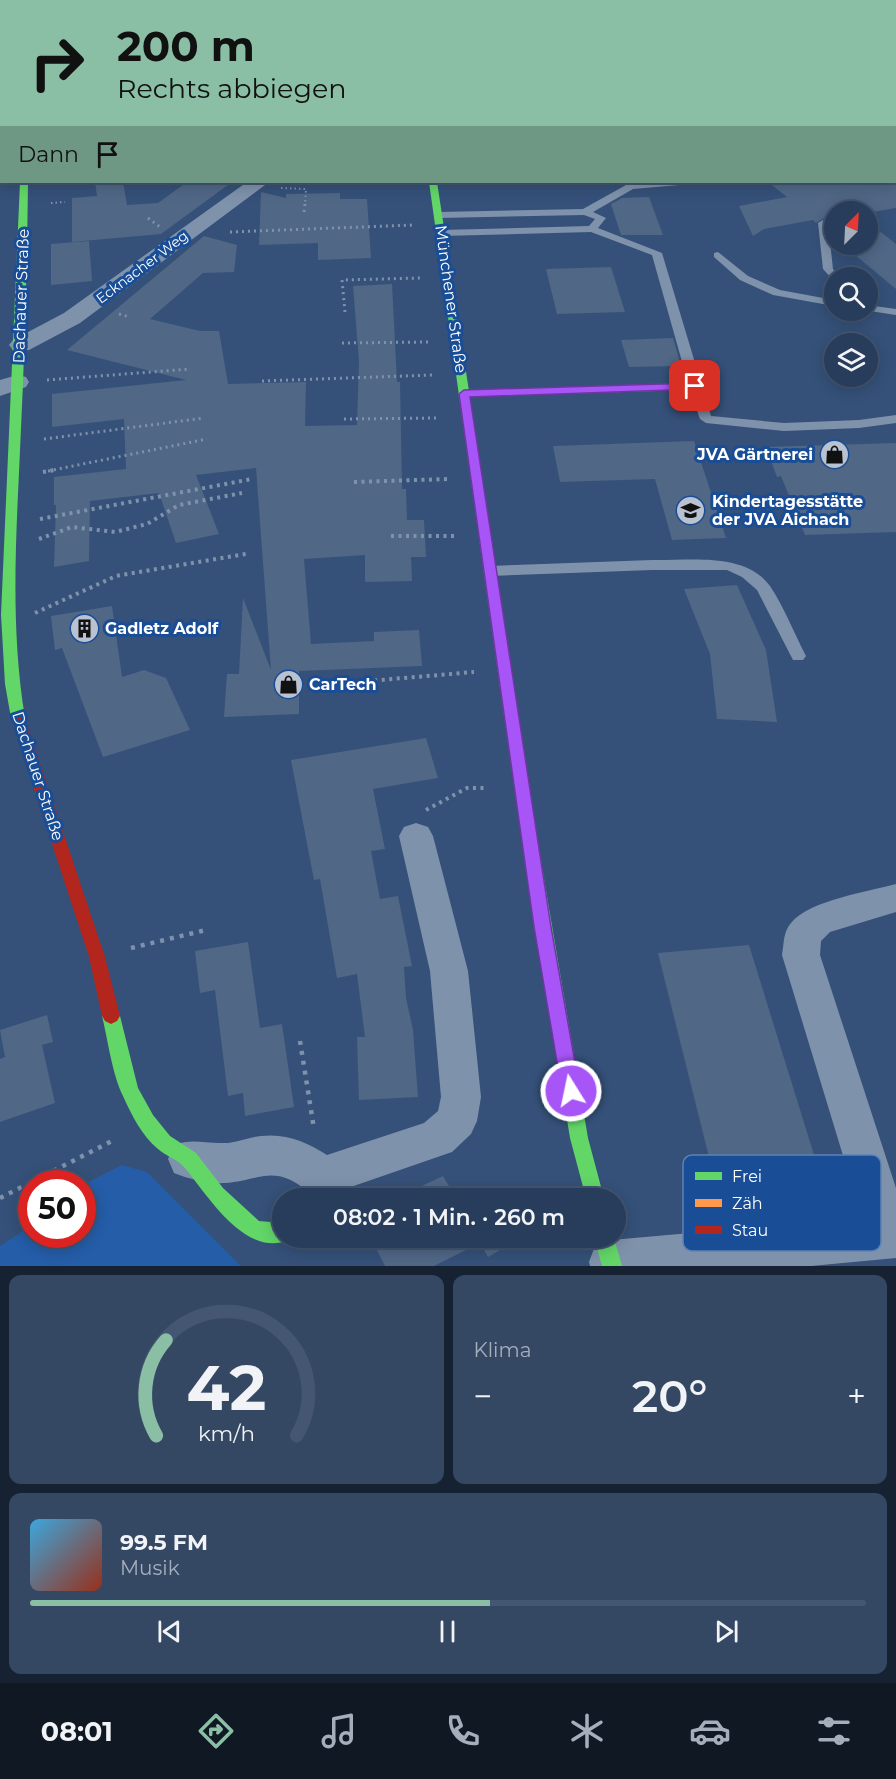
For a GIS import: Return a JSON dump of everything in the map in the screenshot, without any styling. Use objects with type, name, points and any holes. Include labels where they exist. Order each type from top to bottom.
[{"type":"street","name":"Dachauer Straße","points":[[24,183],[21,345],[9,386],[14,443],[5,626],[6,660],[17,715],[97,957],[129,1090],[147,1122],[163,1142],[189,1159],[216,1195],[255,1230],[272,1232]]},
{"type":"street","name":"Münchener Straße","points":[[433,183],[522,788],[579,1138],[592,1188]]},
{"type":"street","name":"Ecknacher Weg","points":[[21,345],[48,334],[76,318],[193,228],[256,184]]},
{"type":"street","points":[[323,1188],[437,1138],[456,1121],[461,1097],[449,971],[416,836]]},
{"type":"street","points":[[866,1155],[801,955],[803,935],[818,921],[896,898]]},
{"type":"street","name":"Dachauer Straße","points":[[189,1159],[225,1163],[262,1155],[297,1158],[323,1188]]},
{"type":"street","points":[[881,1200],[893,1237]]},
{"type":"street","points":[[609,1255],[683,1250]]},
{"type":"lane","points":[[585,212],[630,184],[654,183]]},
{"type":"lane","points":[[439,216],[585,212],[601,218],[592,229]]},
{"type":"lane","points":[[823,223],[828,267]]},
{"type":"lane","points":[[441,233],[592,229],[657,253],[706,419],[784,427],[859,424],[896,419]]},
{"type":"lane","points":[[718,255],[744,278],[777,293],[824,301]]},
{"type":"lane","points":[[878,310],[896,312]]},
{"type":"lane","points":[[464,394],[695,386]]},
{"type":"lane","points":[[490,571],[652,565],[729,566],[747,574],[763,587],[798,656]]},
{"type":"path","points":[[256,184],[306,189],[304,212]]},
{"type":"path","points":[[193,228],[216,232],[421,224]]},
{"type":"path","points":[[345,312],[342,280],[448,276]]},
{"type":"path","points":[[342,343],[456,340]]},
{"type":"path","points":[[9,386],[190,369]]},
{"type":"path","points":[[262,381],[461,374]]},
{"type":"path","points":[[344,419],[467,416]]},
{"type":"path","points":[[14,443],[204,418]]},
{"type":"path","points":[[11,478],[207,439]]},
{"type":"path","points":[[354,482],[476,478]]},
{"type":"path","points":[[9,525],[252,479]]},
{"type":"path","points":[[8,550],[72,527],[115,532],[147,524],[179,505],[242,493]]},
{"type":"path","points":[[391,536],[485,536]]},
{"type":"path","points":[[5,626],[116,576],[246,554]]},
{"type":"path","points":[[322,685],[504,669]]},
{"type":"path","points":[[416,836],[419,815],[467,788],[522,788]]},
{"type":"path","points":[[97,957],[206,930]]},
{"type":"path","points":[[300,1041],[323,1188]]},
{"type":"path","points":[[0,1198],[96,1151],[147,1122]]},
{"type":"shaded area","points":[[122,1165],[147,1172],[241,1266],[0,1266],[0,1246],[18,1234],[18,1248],[96,1248],[96,1178]]},
{"type":"building","points":[[95,183],[123,183],[127,205],[158,203],[186,183],[231,183],[161,234],[72,242],[72,198],[97,196]]},
{"type":"building","points":[[769,183],[896,183],[896,208],[878,211],[878,201],[824,201],[824,218],[816,223],[813,220],[764,229],[753,236],[739,206],[787,197]]},
{"type":"building","points":[[261,192],[286,198],[286,194],[340,193],[340,199],[367,199],[371,258],[318,260],[318,243],[259,245]]},
{"type":"building","points":[[649,197],[663,235],[621,235],[611,204],[622,198]]},
{"type":"building","points":[[878,230],[896,244],[896,289],[878,274],[878,267],[870,267],[855,255],[878,255]]},
{"type":"building","points":[[204,236],[237,245],[234,272],[203,273],[150,319],[200,331],[219,331],[228,384],[306,382],[305,426],[357,425],[359,361],[353,286],[392,284],[397,382],[400,382],[402,489],[406,489],[407,520],[424,520],[426,557],[411,557],[412,581],[365,582],[365,555],[304,559],[311,644],[374,641],[374,632],[419,630],[422,666],[299,671],[299,714],[224,717],[227,674],[239,674],[243,598],[271,670],[256,468],[196,475],[219,534],[176,543],[159,493],[90,501],[89,561],[54,567],[56,505],[54,505],[54,477],[126,469],[124,419],[52,427],[52,394],[186,380],[67,350]]},
{"type":"building","points":[[89,241],[92,281],[51,285],[51,244]]},
{"type":"building","points":[[611,267],[625,312],[557,314],[546,269]]},
{"type":"building","points":[[673,338],[681,366],[629,367],[621,340]]},
{"type":"building","name":"Kindertagesstätte der JVA Aichach","points":[[694,441],[726,538],[672,540],[655,479],[560,482],[553,446]]},
{"type":"building","points":[[896,443],[896,532],[805,535],[781,476],[777,477],[766,447]]},
{"type":"building","points":[[737,585],[766,650],[777,722],[717,719],[710,654],[684,589]]},
{"type":"building","points":[[112,606],[122,677],[144,670],[166,678],[190,730],[103,757],[62,648],[55,650],[51,616]]},
{"type":"building","points":[[426,738],[438,778],[373,789],[385,849],[371,851],[380,899],[398,896],[412,966],[404,967],[406,998],[413,1030],[418,1097],[359,1100],[357,1037],[365,1037],[357,974],[337,978],[320,879],[314,880],[291,760]]},
{"type":"building","points":[[248,942],[260,1028],[282,1024],[294,1107],[245,1116],[243,1093],[228,1096],[215,990],[200,993],[195,951]]},
{"type":"building","points":[[749,945],[814,1155],[708,1155],[658,953]]},
{"type":"building","points":[[47,1015],[53,1042],[42,1045],[55,1103],[0,1122],[0,1059],[5,1057],[0,1030]]},
{"type":"building","points":[[443,1176],[450,1188],[417,1188]]},
{"type":"building","points":[[376,1248],[470,1248],[434,1266],[385,1266]]},
{"type":"building","points":[[483,1248],[504,1248],[488,1257]]},
{"type":"traffic: fast","points":[[18,718],[9,650],[8,580],[22,280],[24,183]]},
{"type":"traffic: fast","points":[[433,183],[503,659]]},
{"type":"traffic: fast","points":[[531,849],[579,1138],[592,1188]]},
{"type":"traffic: fast","points":[[111,1016],[129,1090],[146,1121],[163,1142],[189,1159],[216,1195],[255,1230],[272,1232]]},
{"type":"traffic: fast","points":[[607,1248],[612,1266]]},
{"type":"traffic: slow","points":[[503,659],[531,849]]},
{"type":"traffic: jam","points":[[18,718],[97,957],[111,1016]]},
{"type":"place","name":"JVA Gärtnerei","points":[[834,454]]},
{"type":"place","name":"Kindertagesstätte der JVA Aichach","points":[[691,510]]},
{"type":"place","name":"Gadletz Adolf","points":[[84,628]]},
{"type":"place","name":"CarTech","points":[[288,684]]},
{"type":"route","points":[[571,1091],[543,927],[464,394],[695,386]]}]
